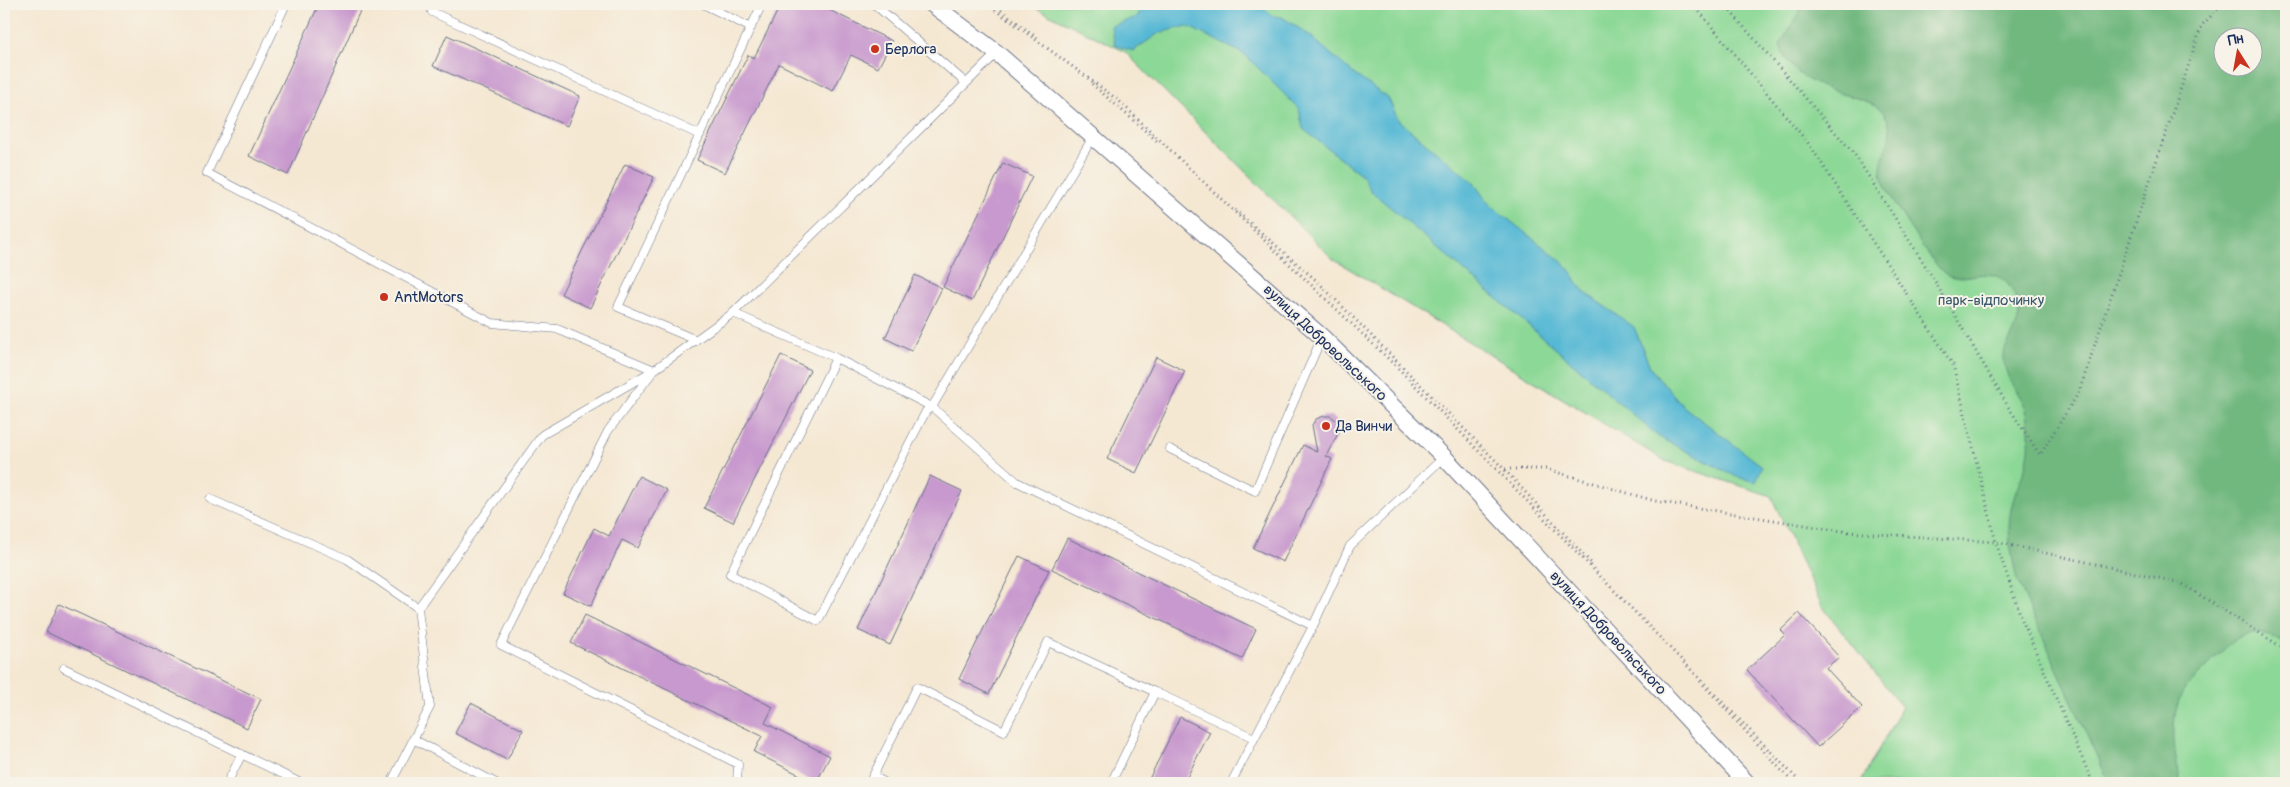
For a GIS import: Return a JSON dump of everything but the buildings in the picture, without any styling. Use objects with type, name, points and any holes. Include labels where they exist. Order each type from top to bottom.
[{"type":"street","name":"вулиця Добровольського","points":[[932,4],[997,53],[1322,336],[1444,457],[1747,783]]},
{"type":"lane","points":[[286,4],[207,173],[492,323],[557,329],[654,370]]},
{"type":"lane","points":[[434,4],[432,12],[700,135]]},
{"type":"lane","points":[[703,4],[751,28]]},
{"type":"lane","points":[[696,340],[618,307],[762,4]]},
{"type":"lane","points":[[874,4],[966,83]]},
{"type":"lane","points":[[391,783],[430,708],[418,608],[542,434],[654,370],[733,313],[997,53]]},
{"type":"lane","points":[[836,358],[730,574],[818,621],[926,411],[932,407],[1093,137]]},
{"type":"lane","points":[[733,313],[836,358],[932,407],[1017,482],[1313,626]]},
{"type":"lane","points":[[1170,449],[1255,491],[1322,336]]},
{"type":"lane","points":[[654,370],[608,430],[501,645],[738,764],[737,783]]},
{"type":"lane","points":[[1231,783],[1313,626],[1350,546],[1444,457]]},
{"type":"lane","points":[[210,499],[347,559],[418,608]]},
{"type":"lane","points":[[886,783],[871,780],[917,687],[1004,731],[1048,642],[1254,738]]},
{"type":"lane","points":[[64,668],[301,783]]},
{"type":"lane","points":[[1111,783],[1155,692]]},
{"type":"lane","points":[[413,739],[496,783]]},
{"type":"lane","points":[[227,783],[242,754]]},
{"type":"path","points":[[987,4],[1073,68]]},
{"type":"path","points":[[993,4],[1073,68],[1317,282],[1504,469],[1793,783]]},
{"type":"path","points":[[1693,4],[1809,144],[1952,365],[1996,542],[2022,620],[2093,783]]},
{"type":"path","points":[[1724,4],[1855,155],[1930,273],[2009,408],[2040,456],[2079,392],[2202,25],[2223,4]]},
{"type":"path","points":[[1196,176],[1400,370],[1801,783]]},
{"type":"path","points":[[1504,469],[1546,469],[1655,501],[1848,532],[1996,542],[2181,583],[2286,650]]},
{"type":"green space","name":"парк-відпочинку","points":[[1028,4],[2286,4],[2286,783],[1860,783],[1902,707],[1822,606],[1771,496],[1665,461],[1333,259],[1124,51]]},
{"type":"green space","points":[[1802,4],[2286,4],[2286,644],[2259,634],[2249,633],[2241,636],[2233,641],[2186,688],[2180,697],[2174,723],[2175,753],[2181,783],[2109,783],[2017,580],[2010,544],[2009,527],[2011,509],[2028,455],[2029,424],[2026,410],[2009,378],[2004,364],[2004,351],[2015,329],[2019,312],[2013,292],[2006,282],[1997,276],[1988,274],[1959,277],[1950,276],[1943,272],[1907,224],[1883,181],[1881,165],[1890,136],[1890,128],[1883,112],[1869,102],[1830,90],[1809,80],[1791,66],[1784,56],[1780,45]]},
{"type":"water","points":[[1144,4],[1260,4],[1272,16],[1282,17],[1309,35],[1355,75],[1388,98],[1399,121],[1473,182],[1489,204],[1566,265],[1584,292],[1634,327],[1651,369],[1684,407],[1762,466],[1756,482],[1737,477],[1659,437],[1371,191],[1363,176],[1303,129],[1299,109],[1244,54],[1187,26],[1159,33],[1133,51],[1115,45],[1111,26],[1137,17]]},
{"type":"place","name":"Берлога","points":[[875,49]]},
{"type":"place","name":"AntMotors","points":[[384,297]]},
{"type":"place","name":"Да Винчи","points":[[1326,426]]}]
